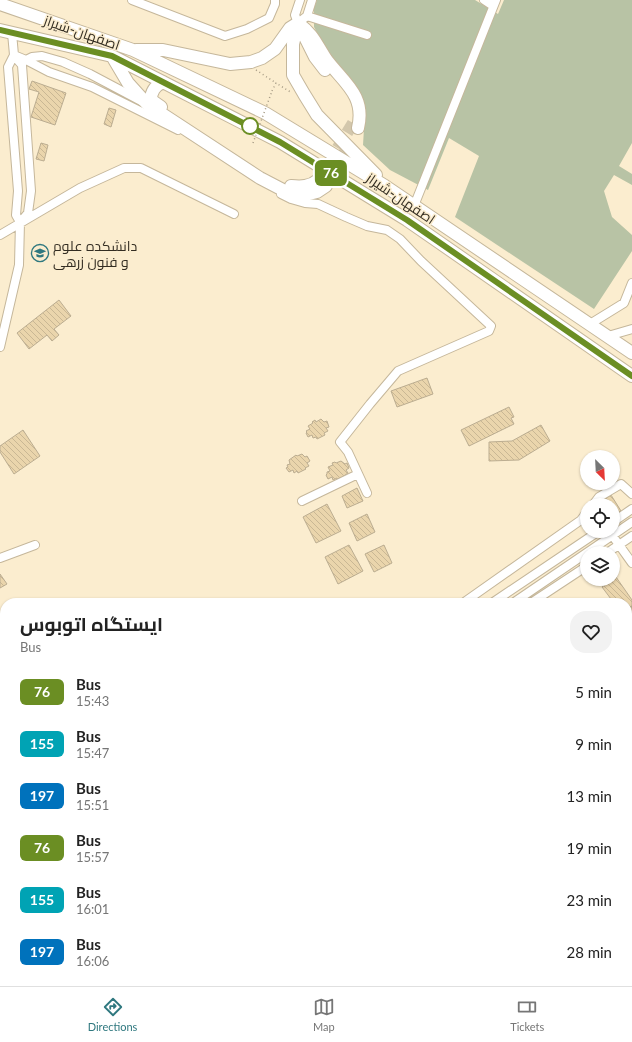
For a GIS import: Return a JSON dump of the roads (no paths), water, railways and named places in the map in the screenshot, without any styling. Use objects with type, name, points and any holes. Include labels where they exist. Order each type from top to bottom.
[{"type":"highway","name":"اصفهان-شیراز","points":[[0,4],[133,50],[264,113],[385,186],[632,353]]},
{"type":"highway","points":[[133,50],[163,50],[230,64],[251,62],[262,58],[274,49],[290,28],[302,19]]},
{"type":"highway","points":[[302,19],[293,44],[293,75],[317,116],[373,171],[385,186]]},
{"type":"highway","points":[[302,19],[315,57],[352,104],[355,126]]},
{"type":"highway","points":[[0,30],[112,56],[280,142],[407,220],[632,376]]},
{"type":"highway","points":[[112,56],[128,83],[147,104],[260,178],[283,190],[290,193],[309,194],[317,192],[322,183],[298,187],[286,185],[178,117],[156,105],[151,100],[151,95],[156,86],[163,82]]},
{"type":"street","points":[[132,0],[225,36],[247,29],[269,18],[275,4],[275,0]]},
{"type":"street","points":[[300,0],[295,14],[302,19],[367,36]]},
{"type":"street","points":[[302,19],[312,0]]},
{"type":"street","points":[[414,206],[495,3],[484,0]]},
{"type":"street","points":[[0,347],[19,265],[20,222],[16,215],[18,191],[8,67],[14,55],[12,33]]},
{"type":"street","points":[[14,55],[49,72],[92,88],[176,128],[291,199],[305,203],[318,204],[367,226],[387,230],[400,239],[421,261],[491,326],[489,331],[470,341],[398,371],[340,442],[348,452],[368,494]]},
{"type":"street","points":[[14,55],[22,65],[31,191],[28,213],[20,222]]},
{"type":"street","points":[[26,60],[32,57],[42,56],[63,62],[90,74],[147,104]]},
{"type":"street","points":[[0,235],[80,188],[124,168],[141,168],[234,214]]},
{"type":"street","points":[[590,324],[624,303],[632,283]]},
{"type":"street","points":[[608,336],[632,329]]},
{"type":"street","points":[[302,501],[358,474]]},
{"type":"street","points":[[599,498],[621,484],[632,494]]},
{"type":"street","points":[[620,517],[632,509]]},
{"type":"street","points":[[470,598],[580,521]]},
{"type":"street","points":[[620,530],[632,522]]},
{"type":"street","points":[[619,545],[632,536]]},
{"type":"street","points":[[499,598],[589,538]]},
{"type":"street","points":[[520,598],[608,538]]},
{"type":"street","points":[[614,538],[632,564]]},
{"type":"street","points":[[0,558],[35,545]]},
{"type":"street","points":[[539,598],[580,571]]},
{"type":"tunnel","points":[[319,179],[353,123]]},
{"type":"tunnel","points":[[326,186],[346,150]]},
{"type":"place","name":"دانشکده علوم و فنون زرهی","points":[[40,253]]}]
